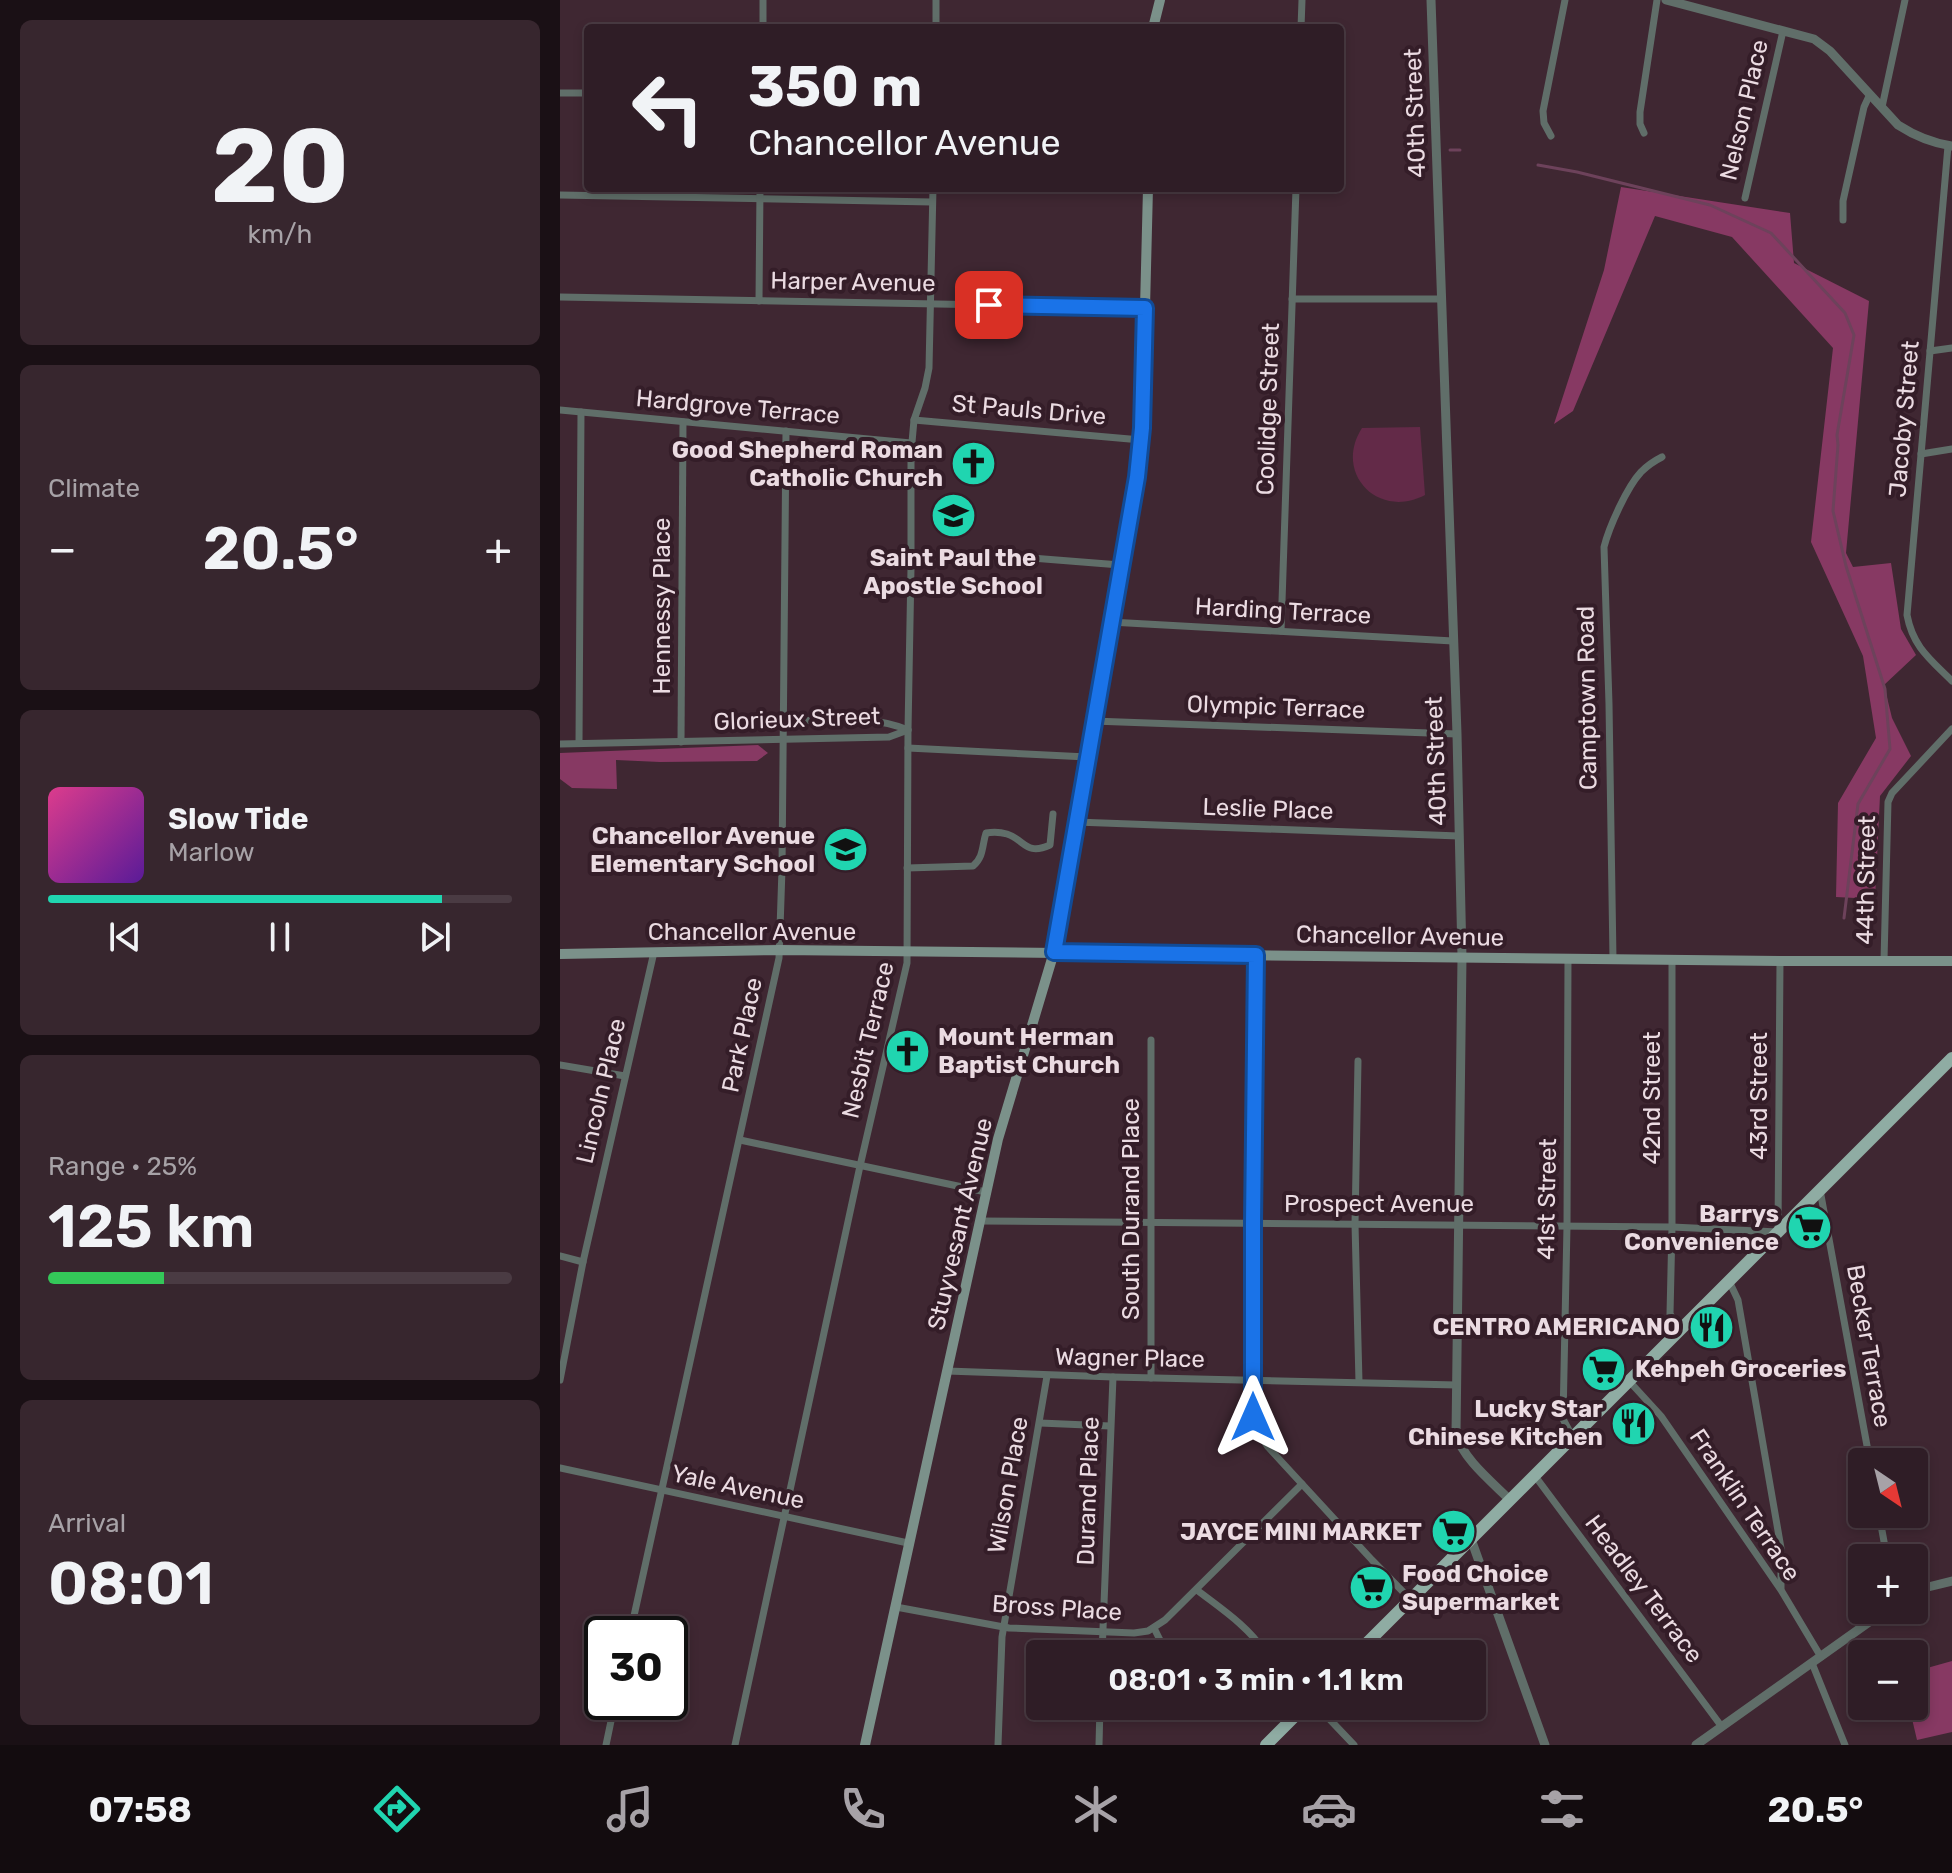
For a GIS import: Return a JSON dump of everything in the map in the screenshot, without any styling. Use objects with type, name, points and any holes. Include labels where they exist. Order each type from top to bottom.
[{"type":"main road","points":[[1151,0],[1153,24]]},
{"type":"main road","points":[[1154,24],[1160,0]]},
{"type":"main road","name":"Stuyvesant Avenue","points":[[865,1745],[998,1139],[1054,952],[1137,477],[1141,440],[1148,192]]},
{"type":"main road","name":"Chancellor Avenue","points":[[560,954],[780,950],[1952,961]]},
{"type":"main road","points":[[1370,1640],[1952,1058]]},
{"type":"main road","points":[[1266,1745],[1291,1720]]},
{"type":"street","points":[[763,0],[763,24]]},
{"type":"street","points":[[936,0],[936,24]]},
{"type":"street","points":[[1301,24],[1302,0]]},
{"type":"street","name":"40th Street","points":[[1431,0],[1462,957],[1456,1434],[1465,1453],[1510,1500]]},
{"type":"street","points":[[1551,136],[1544,123],[1543,111],[1565,0]]},
{"type":"street","points":[[1644,133],[1640,112],[1657,0]]},
{"type":"street","points":[[1666,0],[1692,3],[1814,39],[1898,125],[1934,143],[1950,146]]},
{"type":"street","points":[[1882,107],[1905,0]]},
{"type":"street","name":"Nelson Place","points":[[1745,198],[1783,31]]},
{"type":"street","points":[[560,93],[584,93]]},
{"type":"street","points":[[1843,220],[1843,201],[1864,107],[1870,94]]},
{"type":"street","name":"Jacoby Street","points":[[1950,146],[1907,615],[1915,642],[1952,681]]},
{"type":"street","points":[[759,301],[760,192]]},
{"type":"street","name":"Nesbit Terrace","points":[[735,1745],[860,1166],[906,969],[911,443],[914,420],[928,378],[933,192]]},
{"type":"street","name":"Coolidge Street","points":[[1281,631],[1296,192]]},
{"type":"street","points":[[560,195],[932,202]]},
{"type":"street","name":"Harper Avenue","points":[[560,297],[1145,308]]},
{"type":"street","points":[[1292,299],[1442,299]]},
{"type":"street","points":[[1930,351],[1952,348]]},
{"type":"street","name":"Hardgrove Terrace","points":[[560,410],[911,443]]},
{"type":"street","points":[[579,743],[581,412]]},
{"type":"street","name":"St Pauls Drive","points":[[914,420],[1141,440]]},
{"type":"street","name":"Hennessy Place","points":[[681,742],[683,422]]},
{"type":"street","name":"Park Place","points":[[634,1616],[780,950],[786,431]]},
{"type":"street","points":[[1921,454],[1952,449]]},
{"type":"street","name":"Camptown Road","points":[[1613,959],[1604,547],[1609,528],[1638,476],[1648,465],[1662,457]]},
{"type":"street","points":[[980,554],[1120,565]]},
{"type":"street","name":"Harding Terrace","points":[[1110,622],[1453,641]]},
{"type":"street","name":"Glorieux Street","points":[[783,721],[851,719],[887,722],[908,730]]},
{"type":"street","name":"Olympic Terrace","points":[[1093,721],[1457,734]]},
{"type":"street","name":"44th Street","points":[[1884,960],[1888,802],[1892,793],[1952,729]]},
{"type":"street","name":"Glorieux Street","points":[[560,744],[889,737],[908,730]]},
{"type":"street","name":"Glorieux Street","points":[[908,748],[1087,757]]},
{"type":"street","points":[[907,868],[973,866],[983,851],[986,833],[1010,835],[1025,847],[1044,848],[1050,845],[1053,814]]},
{"type":"street","name":"Leslie Place","points":[[1076,822],[1459,836]]},
{"type":"street","name":"Lincoln Place","points":[[560,1380],[583,1262],[654,952]]},
{"type":"street","points":[[1256,955],[1253,1417],[1268,1447],[1411,1600]]},
{"type":"street","name":"41st Street","points":[[1568,958],[1563,1419],[1573,1438]]},
{"type":"street","name":"42nd Street","points":[[1672,960],[1670,1314],[1680,1329]]},
{"type":"street","name":"43rd Street","points":[[1778,1232],[1780,961]]},
{"type":"street","name":"South Durand Place","points":[[1151,1040],[1151,1378]]},
{"type":"street","points":[[1358,1061],[1355,1224],[1359,1382]]},
{"type":"street","points":[[560,1065],[625,1076]]},
{"type":"street","points":[[740,1140],[986,1192]]},
{"type":"street","name":"Becker Terrace","points":[[1820,1190],[1867,1448]]},
{"type":"street","name":"Prospect Avenue","points":[[980,1221],[1672,1227],[1778,1232]]},
{"type":"street","points":[[560,1256],[583,1262]]},
{"type":"street","points":[[1729,1281],[1738,1300],[1781,1548],[1781,1590]]},
{"type":"street","name":"Wagner Place","points":[[947,1371],[1457,1385]]},
{"type":"street","name":"Wilson Place","points":[[998,1745],[1001,1647],[1047,1376]]},
{"type":"street","name":"Durand Place","points":[[1103,1640],[1113,1377]]},
{"type":"street","name":"Franklin Terrace","points":[[1629,1381],[1661,1416],[1781,1590],[1817,1660],[1845,1745]]},
{"type":"street","points":[[1040,1423],[1110,1426]]},
{"type":"street","name":"Yale Avenue","points":[[560,1468],[908,1543]]},
{"type":"street","name":"Headley Terrace","points":[[1535,1476],[1722,1727]]},
{"type":"street","name":"Bross Place","points":[[896,1607],[1004,1627],[1141,1633],[1165,1620],[1302,1484]]},
{"type":"street","points":[[1471,1539],[1545,1745]]},
{"type":"street","points":[[1928,1587],[1952,1581]]},
{"type":"street","points":[[1197,1590],[1255,1640]]},
{"type":"street","points":[[1696,1745],[1710,1741],[1722,1727],[1867,1624]]},
{"type":"street","points":[[1154,1628],[1160,1640]]},
{"type":"street","points":[[606,1745],[611,1720]]},
{"type":"street","points":[[1099,1745],[1100,1720]]},
{"type":"street","points":[[1330,1720],[1354,1745]]},
{"type":"shaded area","points":[[1621,187],[1790,213],[1794,263],[1869,301],[1846,553],[1853,567],[1891,563],[1901,629],[1916,655],[1884,685],[1892,718],[1911,756],[1880,796],[1875,899],[1836,897],[1838,803],[1876,738],[1863,656],[1811,542],[1833,348],[1732,237],[1655,216],[1573,411],[1554,424],[1604,270]]},
{"type":"shaded area","points":[[1420,427],[1425,495],[1408,501],[1377,497],[1365,488],[1357,476],[1353,461],[1354,445],[1362,428]]},
{"type":"shaded area","points":[[758,745],[768,753],[757,761],[616,760],[617,789],[572,788],[560,779],[560,753]]},
{"type":"shaded area","points":[[1952,1661],[1952,1732],[1917,1740],[1912,1720],[1928,1720],[1928,1668]]},
{"type":"waterway","points":[[1450,150],[1460,150]]},
{"type":"waterway","points":[[1538,165],[1710,205],[1771,233],[1845,313],[1854,335],[1837,435],[1833,511],[1846,566],[1885,689],[1890,749],[1858,804],[1844,918]]},
{"type":"place","name":"Good Shepherd Roman Catholic Church","points":[[974,464]]},
{"type":"place","name":"Saint Paul the Apostle School","points":[[953,516]]},
{"type":"place","name":"Chancellor Avenue Elementary School","points":[[846,850]]},
{"type":"place","name":"Mount Herman Baptist Church","points":[[907,1051]]},
{"type":"place","name":"Barrys Convenience","points":[[1810,1228]]},
{"type":"place","name":"CENTRO AMERICANO","points":[[1711,1327]]},
{"type":"place","name":"Kehpeh Groceries","points":[[1604,1369]]},
{"type":"place","name":"Lucky Star Chinese Kitchen","points":[[1634,1423]]},
{"type":"place","name":"JAYCE MINI MARKET","points":[[1453,1532]]},
{"type":"place","name":"Food Choice Supermarket","points":[[1371,1588]]},
{"type":"route","points":[[989,305],[1145,308],[1142,428],[1137,477],[1054,952],[1256,955],[1253,1417]]}]
